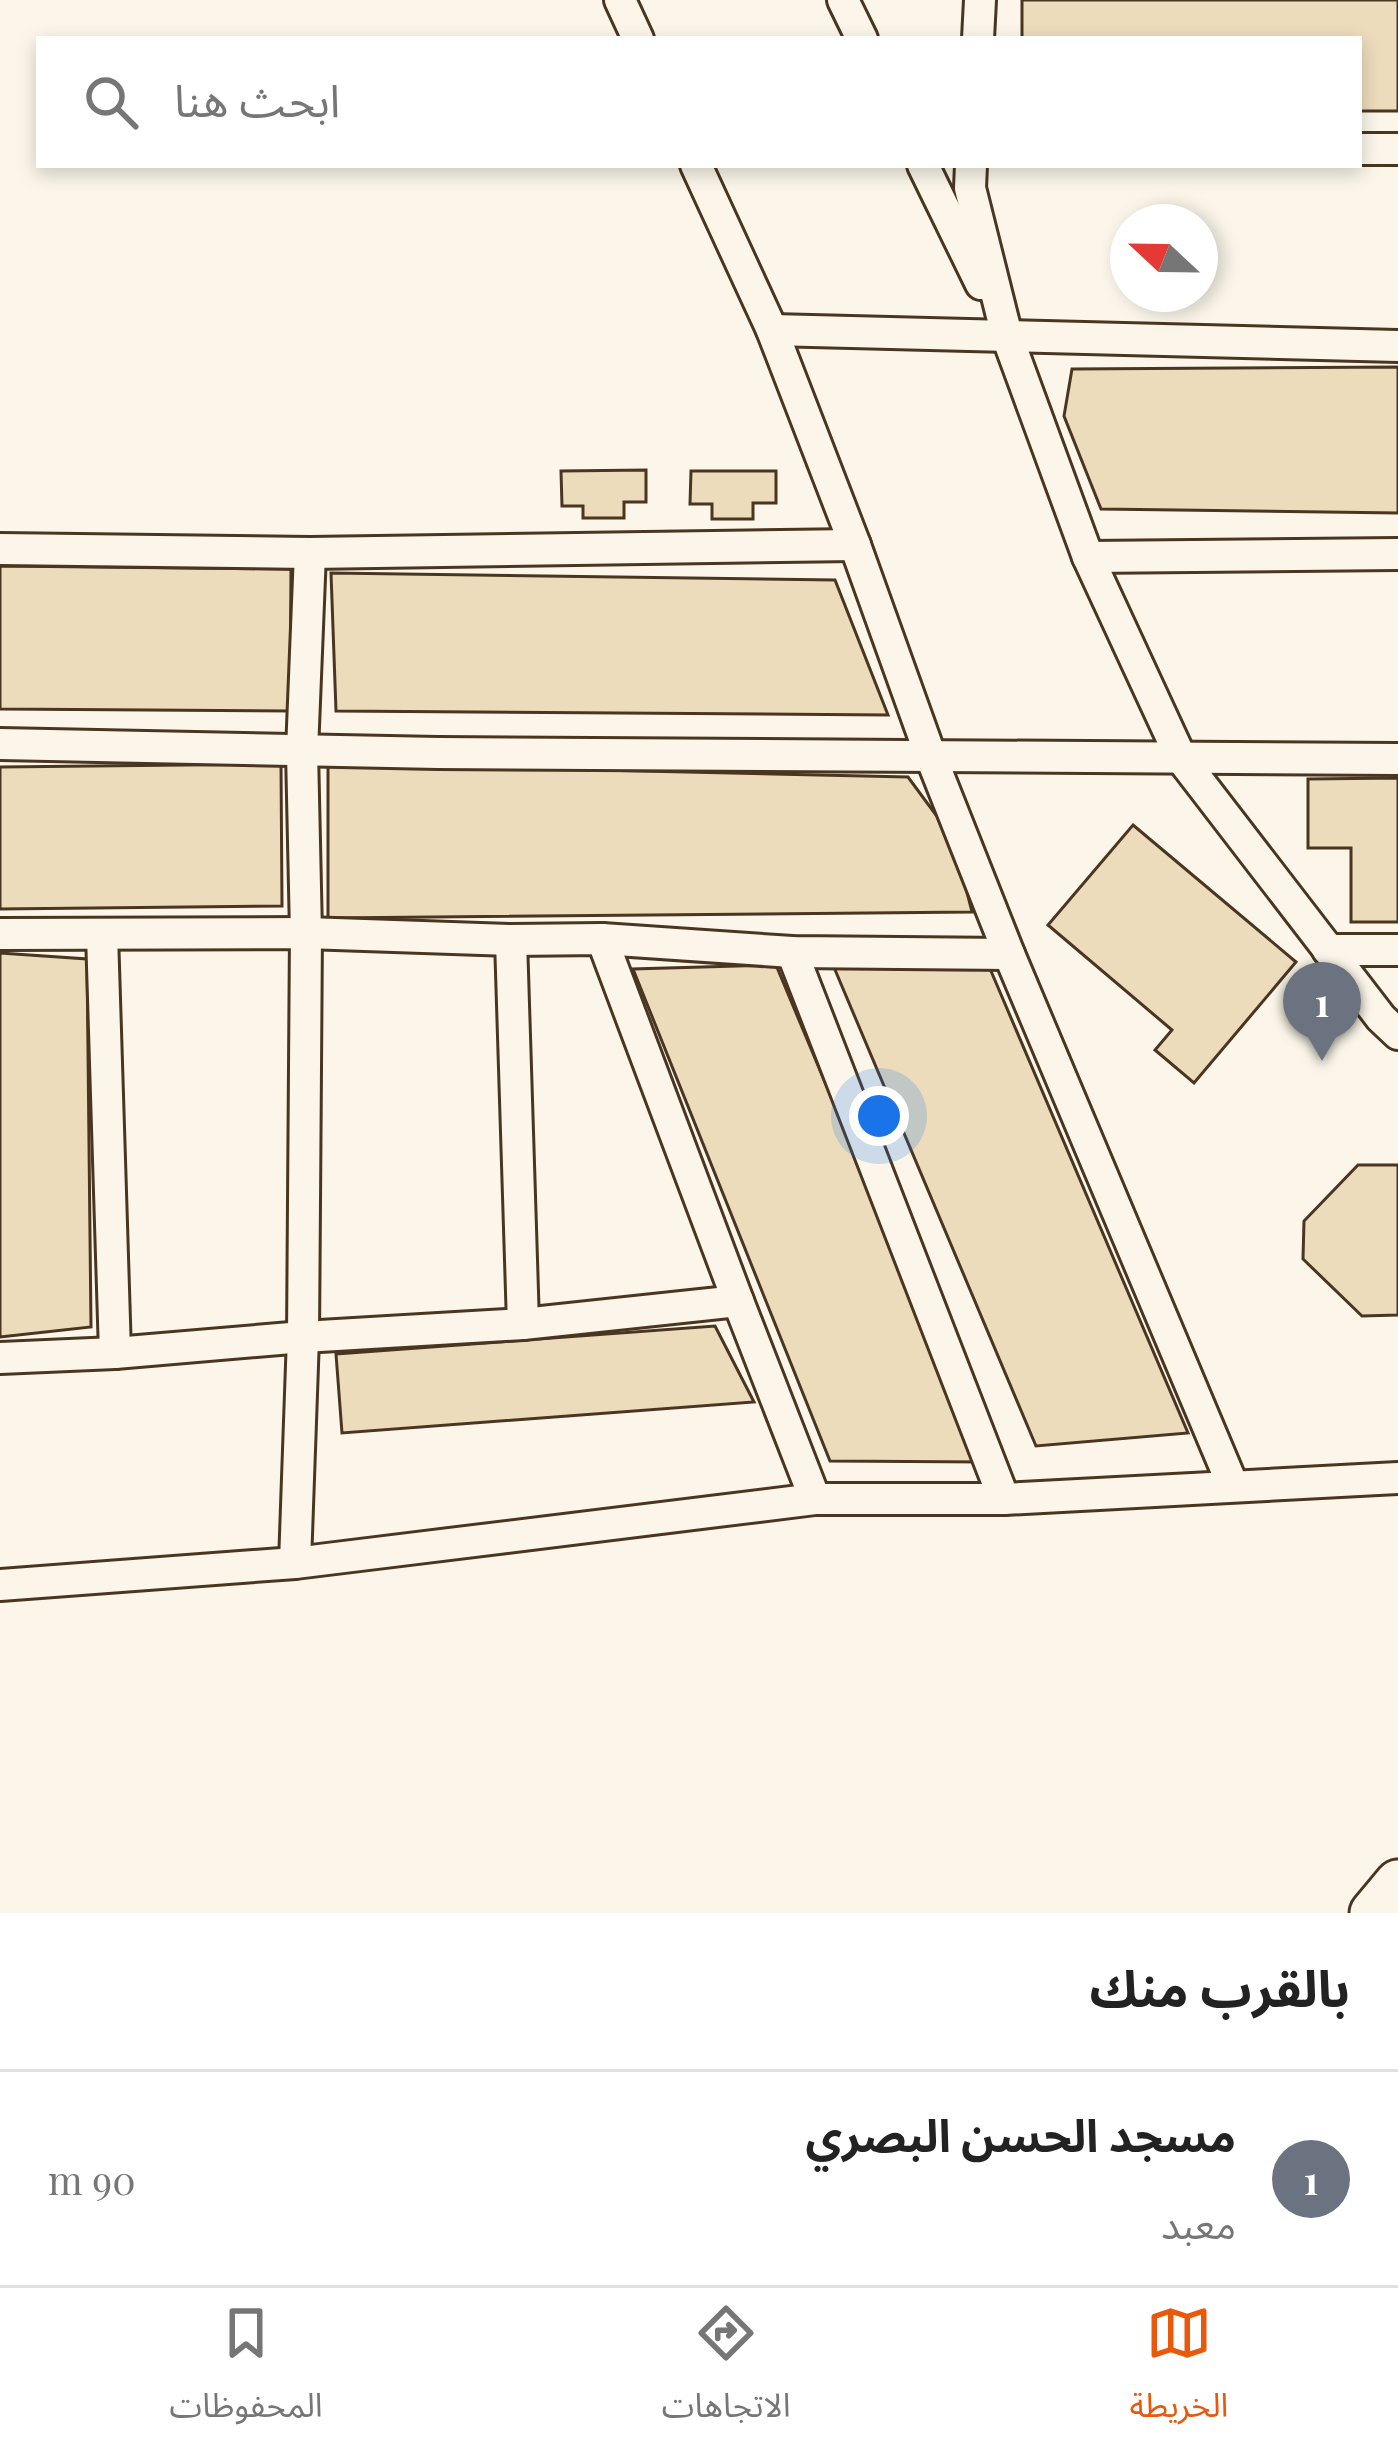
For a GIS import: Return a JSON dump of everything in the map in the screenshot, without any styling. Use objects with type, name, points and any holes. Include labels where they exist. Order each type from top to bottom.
[{"type":"main road","points":[[1373,1913],[1398,1883]]},
{"type":"street","points":[[620,0],[637,36]]},
{"type":"street","points":[[843,0],[861,36]]},
{"type":"street","points":[[978,36],[980,0]]},
{"type":"street","points":[[1362,148],[1398,149]]},
{"type":"street","points":[[697,168],[772,330],[1009,954],[1233,1486]]},
{"type":"street","points":[[924,168],[1007,336],[1088,557],[1181,758],[1398,1034]]},
{"type":"street","points":[[971,168],[970,188],[1007,336]]},
{"type":"street","points":[[772,330],[1398,346]]},
{"type":"street","points":[[0,549],[310,553],[855,545]]},
{"type":"street","points":[[295,1563],[303,1337],[306,933],[302,751],[310,553]]},
{"type":"street","points":[[1088,557],[1398,554]]},
{"type":"street","points":[[0,744],[302,751],[1398,759]]},
{"type":"street","points":[[0,934],[306,933],[602,939],[792,952],[1009,954]]},
{"type":"street","points":[[102,934],[115,1353]]},
{"type":"street","points":[[602,939],[815,1499]]},
{"type":"street","points":[[511,940],[523,1324]]},
{"type":"street","points":[[1328,950],[1398,950]]},
{"type":"street","points":[[792,952],[1004,1499]]},
{"type":"street","points":[[0,1358],[523,1324],[738,1301]]},
{"type":"street","points":[[0,1585],[295,1563],[815,1499],[1004,1499],[1398,1478]]},
{"type":"building","points":[[1022,0],[1398,0],[1398,111],[1362,111],[1362,36],[1022,36]]},
{"type":"building","points":[[1398,367],[1398,513],[1101,509],[1064,416],[1072,369]]},
{"type":"building","points":[[646,470],[646,502],[624,502],[624,518],[583,518],[583,506],[562,506],[561,471]]},
{"type":"building","points":[[691,471],[776,471],[776,503],[753,503],[753,519],[712,519],[712,504],[690,504]]},
{"type":"building","points":[[0,566],[291,569],[290,711],[0,709]]},
{"type":"building","points":[[331,573],[835,580],[888,715],[336,711]]},
{"type":"building","points":[[281,764],[282,906],[0,909],[0,767]]},
{"type":"building","points":[[328,764],[908,777],[953,838],[972,912],[328,918]]},
{"type":"building","points":[[1398,778],[1398,922],[1351,922],[1351,848],[1308,848],[1308,779]]},
{"type":"building","points":[[1133,825],[1296,962],[1194,1083],[1155,1050],[1172,1030],[1048,925]]},
{"type":"building","points":[[0,953],[87,959],[91,1327],[0,1337]]},
{"type":"building","points":[[988,964],[1188,1433],[1036,1446],[833,965]]},
{"type":"building","points":[[776,965],[983,1462],[830,1461],[633,969]]},
{"type":"building","points":[[1358,1165],[1398,1165],[1398,1315],[1362,1316],[1303,1259],[1304,1221]]},
{"type":"building","points":[[715,1326],[754,1402],[342,1433],[336,1354]]},
{"type":"place","name":"مسجد الحسن البصري","points":[[1322,1061]]}]
